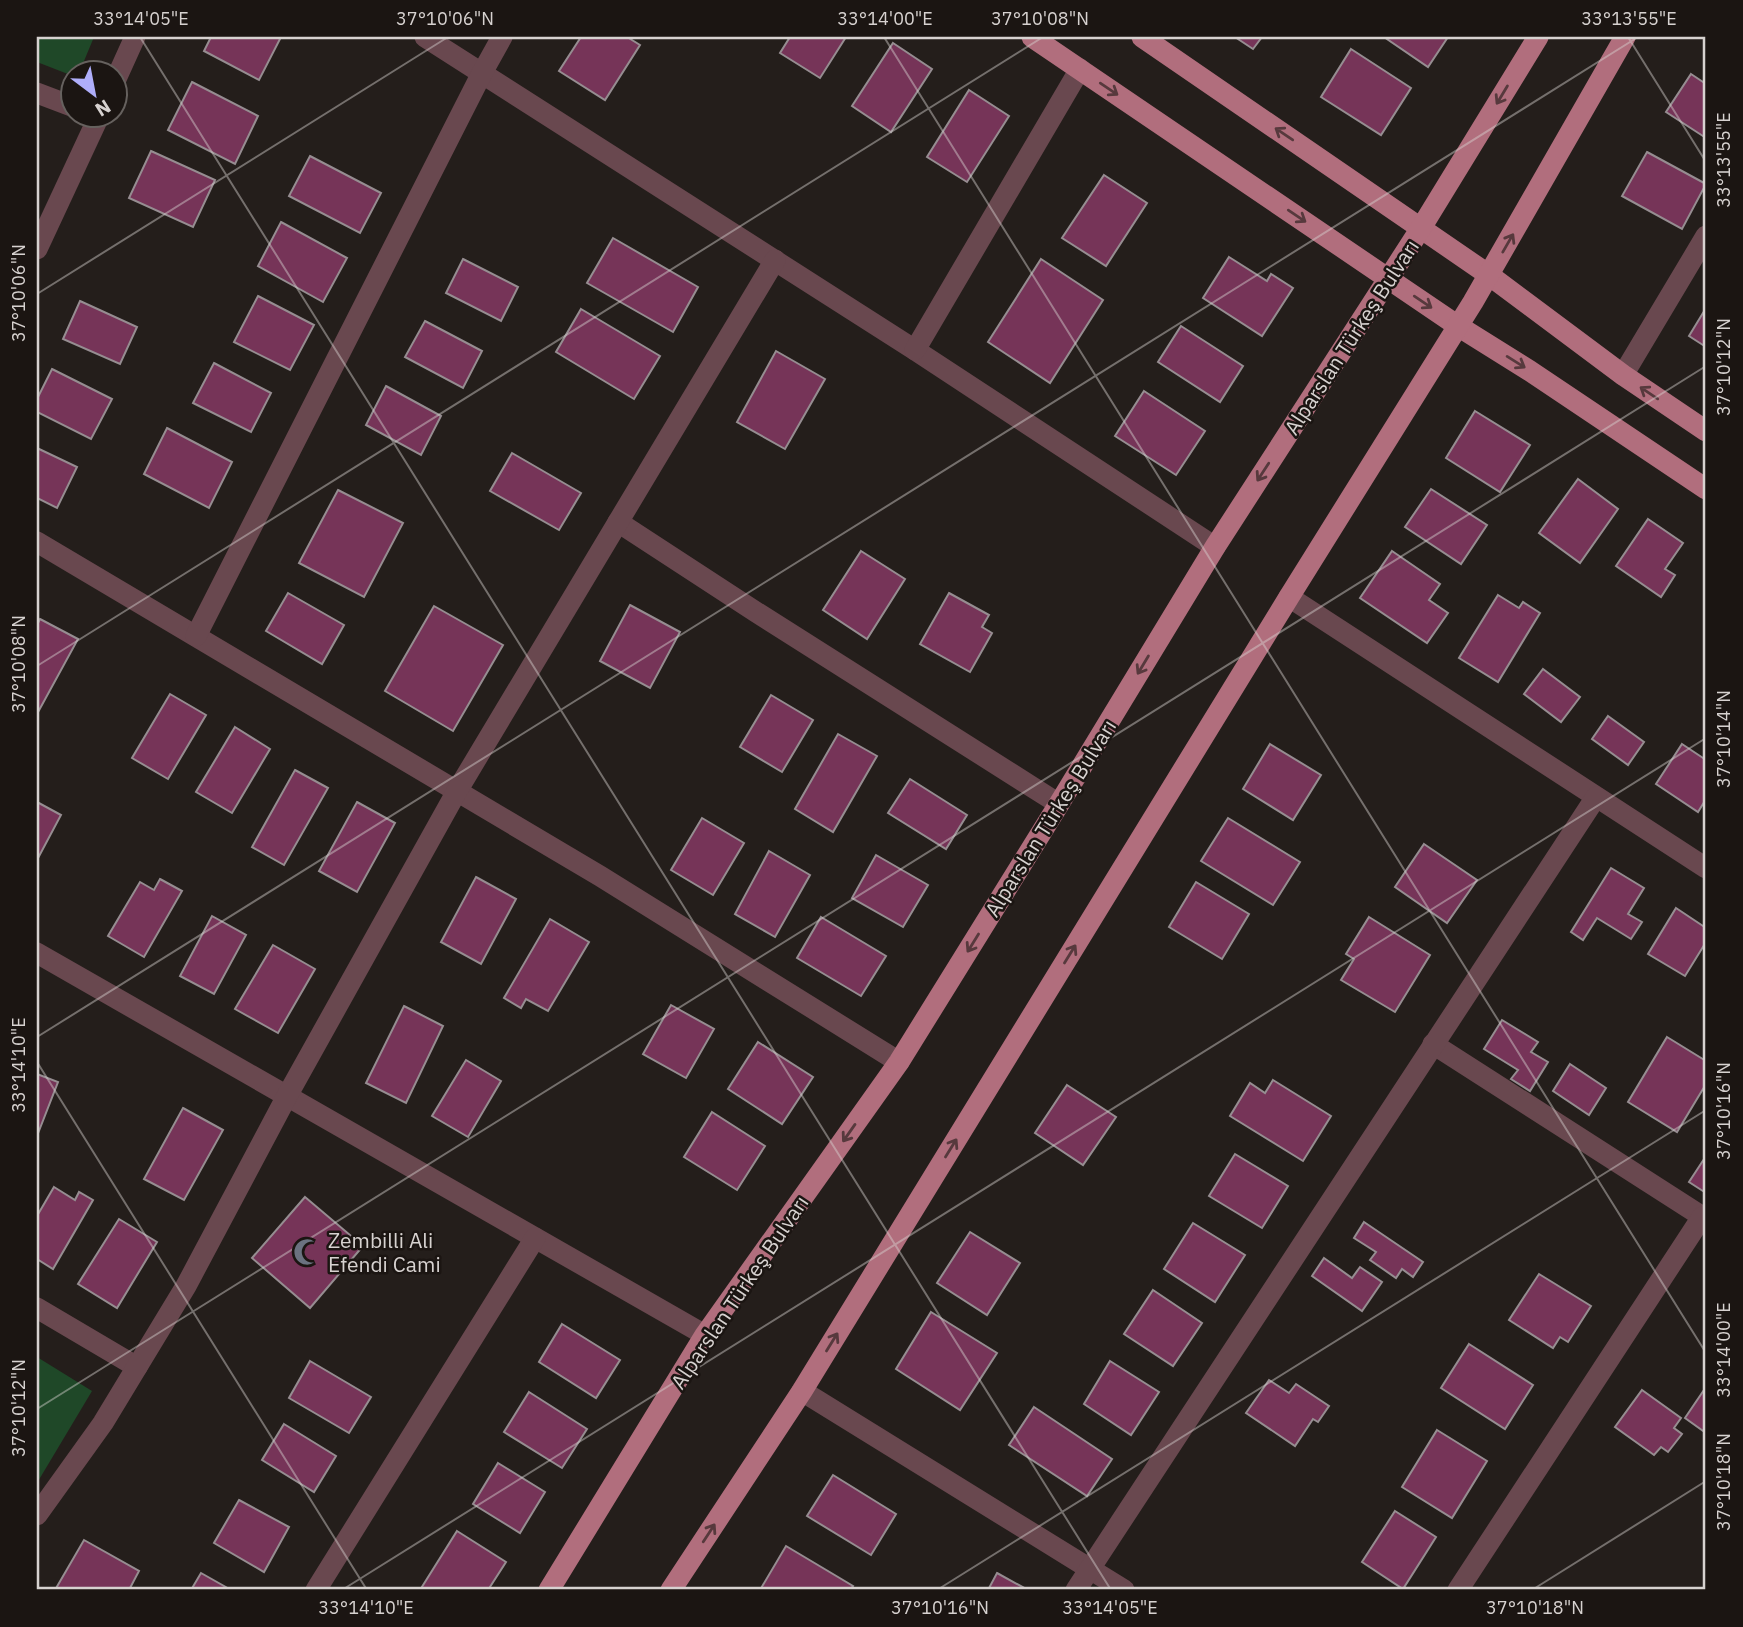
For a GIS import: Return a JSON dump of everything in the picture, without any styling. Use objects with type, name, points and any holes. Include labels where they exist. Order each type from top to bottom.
[{"type":"main road","points":[[1032,37],[1458,326],[1706,489]]},
{"type":"main road","points":[[1142,37],[1489,275],[1623,375],[1706,431]]},
{"type":"main road","name":"Alparslan Türkeş Bulvarı","points":[[549,1590],[705,1335],[899,1062],[1215,547],[1421,228],[1538,37]]},
{"type":"main road","points":[[671,1590],[802,1391],[1458,326],[1625,37]]},
{"type":"street","points":[[125,60],[135,37]]},
{"type":"street","points":[[425,37],[915,350],[1215,547]]},
{"type":"street","points":[[196,636],[502,37]]},
{"type":"street","points":[[915,350],[1080,69]]},
{"type":"street","points":[[37,93],[60,102]]},
{"type":"street","points":[[37,249],[92,130]]},
{"type":"street","points":[[1623,375],[1706,236]]},
{"type":"street","points":[[37,1515],[103,1423],[186,1286],[287,1096],[457,791],[775,260]]},
{"type":"street","points":[[618,522],[1059,804]]},
{"type":"street","points":[[37,542],[600,876],[899,1062]]},
{"type":"street","points":[[1289,597],[1706,868]]},
{"type":"street","points":[[1076,1590],[1595,797]]},
{"type":"street","points":[[37,953],[705,1335]]},
{"type":"street","points":[[1433,1044],[1704,1218],[1458,1590]]},
{"type":"street","points":[[316,1590],[535,1238]]},
{"type":"street","points":[[37,1308],[137,1367]]},
{"type":"street","points":[[802,1391],[1124,1590]]},
{"type":"green space","points":[[37,37],[94,37],[84,60],[60,60],[60,71],[37,62]]},
{"type":"green space","points":[[37,1357],[92,1391],[37,1483]]},
{"type":"building","points":[[211,37],[281,37],[259,80],[204,51]]},
{"type":"building","points":[[581,37],[627,37],[640,45],[605,100],[559,71]]},
{"type":"building","points":[[790,37],[846,37],[820,78],[780,53]]},
{"type":"building","points":[[1235,37],[1262,37],[1253,49]]},
{"type":"building","points":[[1384,37],[1448,37],[1428,67]]},
{"type":"building","points":[[893,43],[932,69],[891,132],[852,106]]},
{"type":"building","points":[[1351,49],[1411,88],[1381,135],[1321,97]]},
{"type":"building","points":[[1691,74],[1706,84],[1706,138],[1666,112]]},
{"type":"building","points":[[192,82],[258,116],[235,164],[168,130]]},
{"type":"building","points":[[969,90],[1009,116],[967,182],[927,157]]},
{"type":"building","points":[[151,151],[215,180],[193,227],[129,198]]},
{"type":"building","points":[[1647,152],[1706,184],[1682,229],[1622,196]]},
{"type":"building","points":[[310,156],[381,193],[360,233],[289,196]]},
{"type":"building","points":[[1104,175],[1147,203],[1106,266],[1062,238]]},
{"type":"building","points":[[281,222],[347,258],[323,302],[258,266]]},
{"type":"building","points":[[613,238],[698,287],[673,332],[587,283]]},
{"type":"building","points":[[1229,257],[1267,281],[1271,274],[1293,288],[1262,336],[1203,298]]},
{"type":"building","points":[[463,259],[518,287],[501,321],[446,293]]},
{"type":"building","points":[[1041,259],[1103,300],[1050,383],[988,342]]},
{"type":"building","points":[[258,296],[314,325],[290,370],[234,342]]},
{"type":"building","points":[[80,301],[137,327],[120,364],[63,339]]},
{"type":"building","points":[[1706,308],[1706,347],[1689,336]]},
{"type":"building","points":[[581,309],[660,356],[634,399],[556,352]]},
{"type":"building","points":[[425,321],[482,351],[463,388],[405,357]]},
{"type":"building","points":[[1181,326],[1243,366],[1220,402],[1158,362]]},
{"type":"building","points":[[776,351],[825,379],[785,449],[737,422]]},
{"type":"building","points":[[214,363],[271,393],[251,432],[193,403]]},
{"type":"building","points":[[52,369],[112,399],[91,439],[37,412],[37,399]]},
{"type":"building","points":[[386,386],[441,416],[421,455],[366,425]]},
{"type":"building","points":[[1144,391],[1205,431],[1176,475],[1115,436]]},
{"type":"building","points":[[1475,411],[1530,445],[1500,492],[1446,458]]},
{"type":"building","points":[[167,428],[232,462],[209,508],[144,474]]},
{"type":"building","points":[[37,448],[77,467],[57,508],[37,498]]},
{"type":"building","points":[[512,453],[581,493],[559,530],[490,491]]},
{"type":"building","points":[[1578,479],[1618,509],[1580,563],[1539,533]]},
{"type":"building","points":[[1431,489],[1487,525],[1461,564],[1405,527]]},
{"type":"building","points":[[338,490],[403,523],[364,597],[299,563]]},
{"type":"building","points":[[1648,519],[1683,543],[1665,569],[1675,575],[1661,597],[1616,566]]},
{"type":"building","points":[[861,551],[905,579],[867,639],[823,610]]},
{"type":"building","points":[[1392,551],[1440,584],[1429,600],[1448,613],[1427,643],[1360,598]]},
{"type":"building","points":[[288,593],[344,625],[322,664],[266,631]]},
{"type":"building","points":[[949,593],[989,615],[982,627],[992,633],[970,672],[920,644]]},
{"type":"building","points":[[1498,595],[1519,608],[1523,602],[1540,613],[1498,682],[1459,658]]},
{"type":"building","points":[[630,605],[680,632],[650,688],[600,661]]},
{"type":"building","points":[[434,606],[503,645],[453,731],[385,691]]},
{"type":"building","points":[[40,619],[78,639],[37,714],[37,625]]},
{"type":"building","points":[[1543,669],[1580,697],[1561,722],[1524,694]]},
{"type":"building","points":[[170,694],[206,715],[168,779],[132,758]]},
{"type":"building","points":[[771,695],[813,720],[782,772],[740,747]]},
{"type":"building","points":[[1608,716],[1644,742],[1628,765],[1592,739]]},
{"type":"building","points":[[235,727],[270,749],[232,813],[196,792]]},
{"type":"building","points":[[838,734],[877,756],[833,832],[795,809]]},
{"type":"building","points":[[1270,744],[1321,775],[1293,820],[1243,789]]},
{"type":"building","points":[[1682,744],[1706,760],[1706,799],[1698,812],[1656,784]]},
{"type":"building","points":[[295,770],[328,788],[284,865],[252,847]]},
{"type":"building","points":[[910,779],[967,815],[946,849],[888,813]]},
{"type":"building","points":[[37,802],[61,815],[37,860]]},
{"type":"building","points":[[357,802],[395,823],[357,892],[319,871]]},
{"type":"building","points":[[702,818],[744,843],[713,895],[671,870]]},
{"type":"building","points":[[1228,818],[1300,862],[1273,905],[1201,861]]},
{"type":"building","points":[[1424,844],[1477,880],[1447,923],[1395,887]]},
{"type":"building","points":[[769,851],[810,875],[775,937],[735,914]]},
{"type":"building","points":[[876,855],[928,885],[903,927],[852,898]]},
{"type":"building","points":[[1611,868],[1644,888],[1628,914],[1642,922],[1631,939],[1597,918],[1583,940],[1571,932]]},
{"type":"building","points":[[476,877],[516,899],[481,964],[441,942]]},
{"type":"building","points":[[160,879],[182,891],[144,957],[108,936],[140,882],[154,890]]},
{"type":"building","points":[[1196,882],[1249,914],[1222,959],[1169,927]]},
{"type":"building","points":[[1676,908],[1706,928],[1706,942],[1685,976],[1648,954]]},
{"type":"building","points":[[212,916],[246,935],[214,994],[180,976]]},
{"type":"building","points":[[821,917],[886,956],[861,996],[797,958]]},
{"type":"building","points":[[1369,917],[1430,955],[1395,1012],[1341,980],[1354,959],[1346,954]]},
{"type":"building","points":[[550,919],[589,942],[548,1011],[526,999],[521,1008],[504,998]]},
{"type":"building","points":[[273,945],[315,969],[278,1033],[235,1009]]},
{"type":"building","points":[[671,1005],[714,1029],[686,1078],[643,1054]]},
{"type":"building","points":[[404,1006],[443,1026],[406,1103],[366,1083]]},
{"type":"building","points":[[1502,1020],[1538,1042],[1531,1052],[1548,1062],[1530,1091],[1511,1079],[1518,1070],[1484,1049]]},
{"type":"building","points":[[1667,1037],[1706,1061],[1706,1084],[1677,1132],[1628,1102]]},
{"type":"building","points":[[758,1042],[813,1077],[782,1124],[728,1089]]},
{"type":"building","points":[[466,1060],[501,1081],[468,1137],[432,1116]]},
{"type":"building","points":[[1570,1064],[1606,1088],[1589,1115],[1553,1091]]},
{"type":"building","points":[[37,1074],[58,1082],[37,1136]]},
{"type":"building","points":[[1273,1080],[1331,1116],[1303,1161],[1230,1116],[1250,1083],[1265,1093]]},
{"type":"building","points":[[1067,1085],[1116,1117],[1083,1165],[1035,1133]]},
{"type":"building","points":[[183,1108],[223,1130],[184,1200],[144,1179]]},
{"type":"building","points":[[712,1112],[765,1146],[737,1190],[684,1157]]},
{"type":"building","points":[[1235,1154],[1288,1186],[1262,1228],[1209,1196]]},
{"type":"building","points":[[1706,1156],[1706,1193],[1689,1182]]},
{"type":"building","points":[[54,1187],[75,1200],[79,1192],[93,1200],[53,1269],[37,1259],[37,1216]]},
{"type":"building","name":"Zembilli Ali Efendi Cami","points":[[305,1197],[363,1246],[310,1308],[252,1258]]},
{"type":"building","points":[[119,1219],[157,1242],[117,1308],[78,1284]]},
{"type":"building","points":[[1364,1222],[1423,1262],[1413,1277],[1402,1269],[1396,1278],[1370,1260],[1376,1252],[1354,1238]]},
{"type":"building","points":[[1193,1223],[1245,1255],[1215,1302],[1164,1269]]},
{"type":"building","points":[[970,1232],[1020,1263],[987,1315],[937,1283]]},
{"type":"building","points":[[1324,1258],[1352,1278],[1360,1267],[1382,1282],[1362,1311],[1312,1276]]},
{"type":"building","points":[[1539,1274],[1591,1306],[1568,1342],[1560,1337],[1553,1348],[1509,1320]]},
{"type":"building","points":[[1153,1290],[1202,1323],[1173,1366],[1124,1334]]},
{"type":"building","points":[[931,1312],[997,1353],[960,1410],[896,1369]]},
{"type":"building","points":[[562,1324],[620,1360],[596,1398],[539,1362]]},
{"type":"building","points":[[1469,1344],[1533,1385],[1505,1429],[1441,1388]]},
{"type":"building","points":[[310,1361],[371,1397],[349,1433],[289,1398]]},
{"type":"building","points":[[1110,1361],[1159,1392],[1131,1435],[1084,1404]]},
{"type":"building","points":[[1269,1380],[1289,1393],[1296,1384],[1329,1406],[1318,1422],[1313,1419],[1295,1446],[1246,1413]]},
{"type":"building","points":[[1706,1387],[1706,1433],[1685,1418]]},
{"type":"building","points":[[1642,1390],[1681,1418],[1674,1428],[1682,1434],[1668,1452],[1661,1447],[1654,1455],[1615,1427]]},
{"type":"building","points":[[529,1392],[587,1429],[562,1468],[504,1432]]},
{"type":"building","points":[[1034,1407],[1112,1459],[1087,1496],[1009,1445]]},
{"type":"building","points":[[284,1424],[336,1456],[314,1492],[262,1460]]},
{"type":"building","points":[[1437,1430],[1487,1461],[1452,1518],[1402,1487]]},
{"type":"building","points":[[498,1463],[545,1492],[520,1533],[473,1504]]},
{"type":"building","points":[[833,1475],[896,1514],[871,1555],[807,1516]]},
{"type":"building","points":[[239,1500],[289,1527],[264,1572],[214,1543]]},
{"type":"building","points":[[1395,1511],[1436,1537],[1403,1589],[1362,1562]]},
{"type":"building","points":[[457,1531],[506,1562],[488,1590],[420,1590]]},
{"type":"building","points":[[84,1540],[139,1571],[129,1590],[55,1590]]},
{"type":"building","points":[[786,1546],[853,1586],[850,1590],[760,1590]]},
{"type":"building","points":[[201,1573],[231,1590],[191,1590]]},
{"type":"building","points":[[997,1573],[1028,1590],[988,1590]]},
{"type":"place","name":"Zembilli Ali Efendi Cami","points":[[307,1252]]}]
